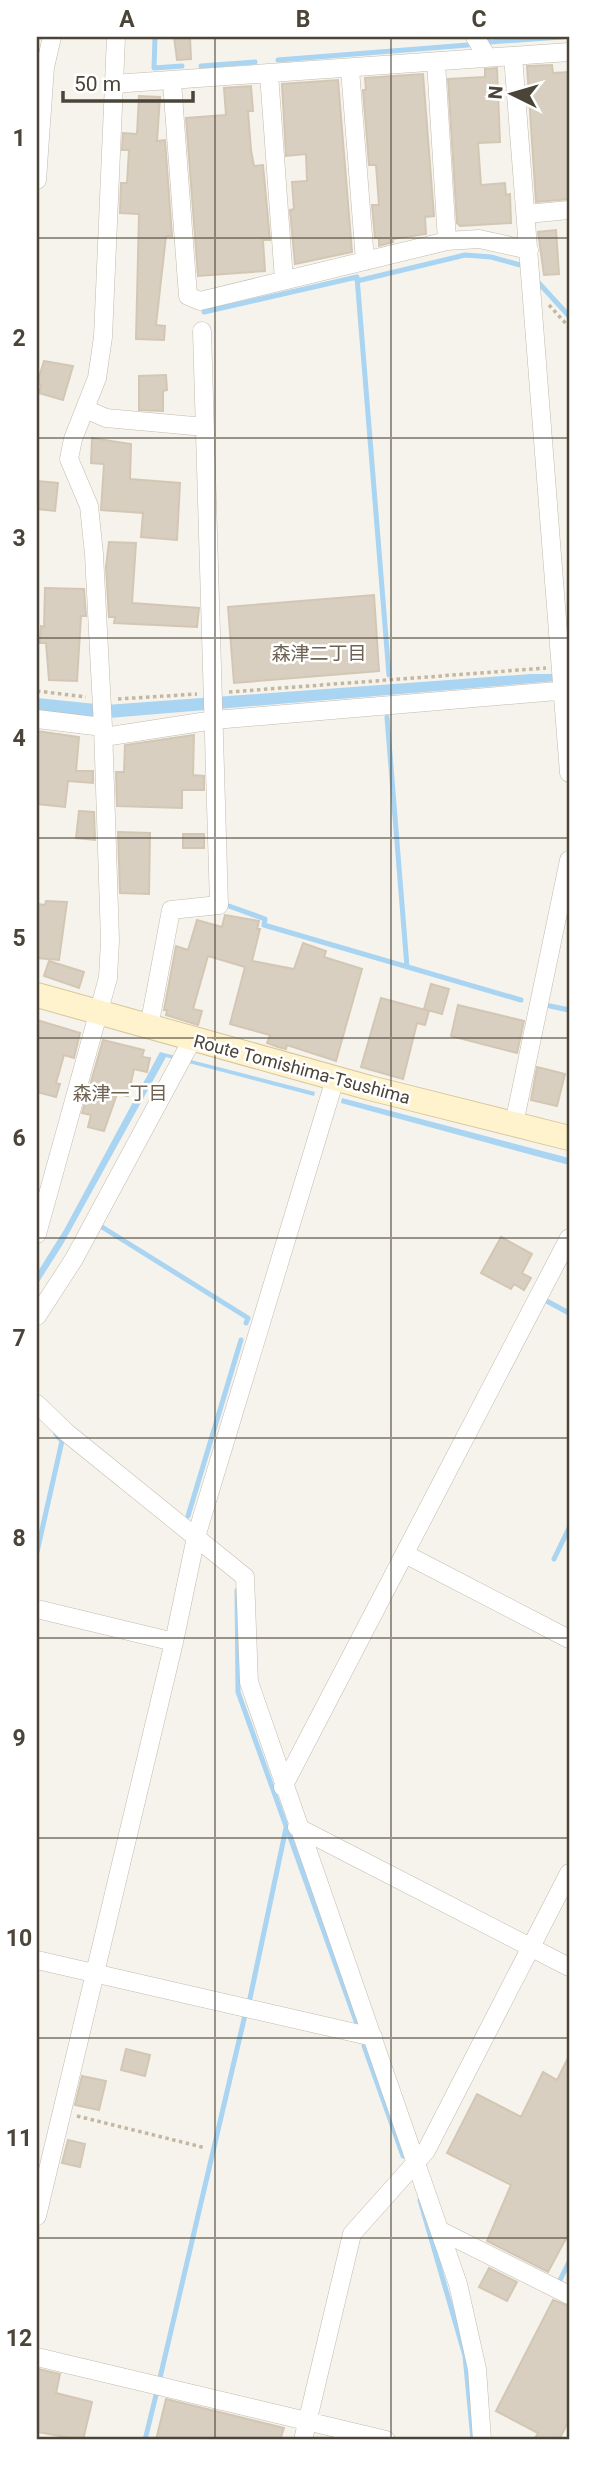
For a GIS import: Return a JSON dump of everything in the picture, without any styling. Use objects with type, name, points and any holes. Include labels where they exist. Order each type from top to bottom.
[{"type":"main road","name":"Route Tomishima-Tsushima","points":[[37,995],[149,1027],[185,1053],[335,1079],[569,1138]]},
{"type":"street","points":[[37,180],[45,67],[51,37]]},
{"type":"street","points":[[37,1234],[108,978],[110,940],[103,718],[89,506],[69,459],[97,379],[103,337],[116,37]]},
{"type":"street","points":[[475,37],[487,57]]},
{"type":"street","points":[[113,84],[172,82],[569,52]]},
{"type":"street","points":[[513,56],[564,680],[569,773]]},
{"type":"street","points":[[436,62],[447,241]]},
{"type":"street","points":[[350,69],[365,261]]},
{"type":"street","points":[[269,74],[284,281]]},
{"type":"street","points":[[172,82],[188,296],[200,300],[447,241],[480,239],[529,250]]},
{"type":"street","points":[[527,214],[569,210]]},
{"type":"street","points":[[149,1027],[171,910],[219,905],[202,331]]},
{"type":"street","points":[[85,409],[106,418],[205,427]]},
{"type":"street","points":[[37,719],[103,718],[213,706],[564,680]]},
{"type":"street","points":[[514,1124],[569,860]]},
{"type":"street","points":[[37,1316],[74,1259],[185,1053]]},
{"type":"street","points":[[37,2216],[174,1642],[196,1537],[335,1079]]},
{"type":"street","points":[[284,1787],[569,1238]]},
{"type":"street","points":[[37,1404],[67,1433],[245,1577],[249,1682],[458,2284],[477,2369],[482,2440]]},
{"type":"street","points":[[405,1554],[569,1639]]},
{"type":"street","points":[[37,1609],[174,1642]]},
{"type":"street","points":[[297,1826],[569,1967]]},
{"type":"street","points":[[303,2440],[352,2234],[426,2151],[569,1873]]},
{"type":"street","points":[[37,1960],[373,2036]]},
{"type":"street","points":[[439,2230],[569,2295]]},
{"type":"street","points":[[37,2357],[386,2440]]},
{"type":"path","points":[[37,691],[103,718],[213,706],[564,680]]},
{"type":"path","points":[[62,2112],[206,2148]]},
{"type":"water","points":[[531,674],[569,674],[569,680],[97,719],[37,711],[37,698],[106,705]]},
{"type":"water","points":[[160,1052],[315,1092],[314,1096],[166,1057],[63,1244],[37,1285],[37,1273],[64,1230]]},
{"type":"water","points":[[342,1098],[569,1158],[569,1165],[341,1103]]},
{"type":"building","points":[[174,37],[190,37],[191,59],[177,60]]},
{"type":"building","points":[[552,65],[553,73],[569,72],[569,199],[536,202],[527,66]]},
{"type":"building","points":[[497,68],[500,142],[478,143],[481,185],[505,183],[506,195],[510,194],[511,223],[460,226],[457,223],[448,79],[485,77],[485,69]]},
{"type":"building","points":[[423,74],[434,216],[425,217],[426,234],[392,239],[393,242],[379,246],[379,238],[375,238],[372,205],[379,205],[376,165],[369,165],[363,90],[366,90],[365,78]]},
{"type":"building","points":[[338,80],[352,252],[295,264],[290,210],[294,209],[292,182],[307,181],[306,154],[286,156],[282,84]]},
{"type":"building","points":[[251,86],[253,111],[248,111],[251,150],[254,166],[263,165],[270,240],[263,240],[265,271],[198,276],[186,118],[226,115],[224,88]]},
{"type":"building","points":[[139,96],[160,97],[157,141],[165,140],[172,236],[166,236],[156,325],[165,326],[164,340],[136,339],[139,214],[120,213],[121,183],[127,183],[129,150],[122,150],[123,133],[137,134]]},
{"type":"building","points":[[556,230],[559,274],[544,275],[538,232]]},
{"type":"building","points":[[44,361],[73,366],[63,400],[39,393],[41,385],[37,384]]},
{"type":"building","points":[[166,375],[167,390],[163,391],[163,411],[139,410],[139,376]]},
{"type":"building","points":[[92,438],[131,444],[130,479],[180,483],[177,540],[141,537],[143,513],[101,510],[104,464],[91,463]]},
{"type":"building","points":[[37,481],[58,483],[55,511],[37,509]]},
{"type":"building","points":[[109,542],[136,543],[132,603],[199,608],[197,627],[114,623],[115,617],[109,617],[106,567]]},
{"type":"building","points":[[45,588],[84,589],[86,616],[81,616],[77,681],[49,680],[46,643],[40,643],[41,626],[44,627]]},
{"type":"building","points":[[374,595],[379,671],[234,683],[228,607]]},
{"type":"building","points":[[37,731],[79,737],[76,771],[93,771],[93,783],[68,781],[65,807],[37,804]]},
{"type":"building","points":[[194,735],[193,775],[204,776],[204,790],[182,790],[182,808],[117,806],[116,772],[124,772],[125,745]]},
{"type":"building","points":[[79,811],[94,812],[95,840],[76,838]]},
{"type":"building","points":[[118,832],[150,833],[149,894],[120,893]]},
{"type":"building","points":[[183,834],[204,834],[204,848],[183,848]]},
{"type":"building","points":[[46,901],[67,902],[59,960],[37,958],[37,904],[45,905]]},
{"type":"building","points":[[225,915],[259,921],[257,929],[260,929],[252,961],[294,969],[303,943],[326,951],[324,957],[362,969],[336,1061],[287,1045],[286,1049],[278,1047],[267,1043],[270,1035],[230,1024],[245,967],[208,956],[193,1009],[202,1011],[198,1025],[166,1015],[167,1010],[164,1010],[176,946],[188,950],[197,920],[222,927]]},
{"type":"building","points":[[49,961],[84,972],[79,988],[44,976]]},
{"type":"building","points":[[431,984],[449,989],[442,1014],[424,1009]]},
{"type":"building","points":[[381,998],[429,1011],[425,1025],[417,1023],[403,1079],[361,1067]]},
{"type":"building","points":[[458,1005],[524,1021],[517,1053],[451,1036]]},
{"type":"building","points":[[37,1020],[80,1033],[74,1058],[64,1055],[56,1083],[60,1084],[56,1097],[37,1092]]},
{"type":"building","points":[[103,1040],[144,1050],[142,1057],[150,1058],[147,1072],[134,1069],[128,1096],[117,1094],[104,1131],[88,1127],[91,1115],[82,1113]]},
{"type":"building","points":[[537,1067],[565,1074],[557,1106],[531,1100]]},
{"type":"building","points":[[501,1237],[532,1254],[522,1273],[531,1278],[524,1290],[514,1284],[511,1289],[481,1273]]},
{"type":"building","points":[[126,2049],[150,2055],[145,2076],[121,2070]]},
{"type":"building","points":[[569,2056],[569,2233],[548,2272],[487,2241],[511,2185],[447,2153],[477,2094],[521,2117],[543,2072],[557,2080]]},
{"type":"building","points":[[82,2076],[106,2081],[99,2110],[75,2105]]},
{"type":"building","points":[[68,2140],[85,2144],[80,2167],[62,2163]]},
{"type":"building","points":[[489,2268],[517,2282],[507,2301],[479,2287]]},
{"type":"building","points":[[553,2300],[569,2306],[569,2420],[559,2440],[534,2440],[538,2433],[496,2411]]},
{"type":"building","points":[[38,2369],[60,2374],[56,2393],[92,2402],[83,2440],[37,2432]]},
{"type":"building","points":[[166,2399],[284,2428],[280,2440],[156,2440]]},
{"type":"waterway","points":[[155,37],[154,68],[182,66]]},
{"type":"waterway","points":[[487,37],[490,42],[562,37]]},
{"type":"waterway","points":[[278,60],[468,45]]},
{"type":"waterway","points":[[201,66],[255,62]]},
{"type":"waterway","points":[[357,281],[465,255],[491,257],[520,265]]},
{"type":"waterway","points":[[204,312],[357,277],[389,675]]},
{"type":"waterway","points":[[537,281],[569,316]]},
{"type":"waterway","points":[[387,717],[407,967]]},
{"type":"waterway","points":[[229,906],[265,919],[264,925],[521,1000]]},
{"type":"waterway","points":[[550,1006],[569,1010]]},
{"type":"waterway","points":[[102,1227],[248,1318],[246,1323]]},
{"type":"waterway","points":[[543,1299],[569,1313]]},
{"type":"waterway","points":[[188,1516],[241,1340]]},
{"type":"waterway","points":[[37,1552],[62,1441],[56,1434]]},
{"type":"waterway","points":[[554,1559],[569,1528]]},
{"type":"waterway","points":[[237,1590],[238,1692],[357,2024]]},
{"type":"waterway","points":[[249,2003],[286,1828]]},
{"type":"waterway","points":[[159,2382],[245,2015]]},
{"type":"waterway","points":[[364,2046],[403,2156]]},
{"type":"waterway","points":[[420,2200],[465,2356],[473,2440]]},
{"type":"waterway","points":[[559,2282],[569,2262]]},
{"type":"waterway","points":[[145,2440],[156,2395]]},
{"type":"district","name":"森津二丁目","points":[[319,653]]},
{"type":"district","name":"森津一丁目","points":[[120,1093]]}]
